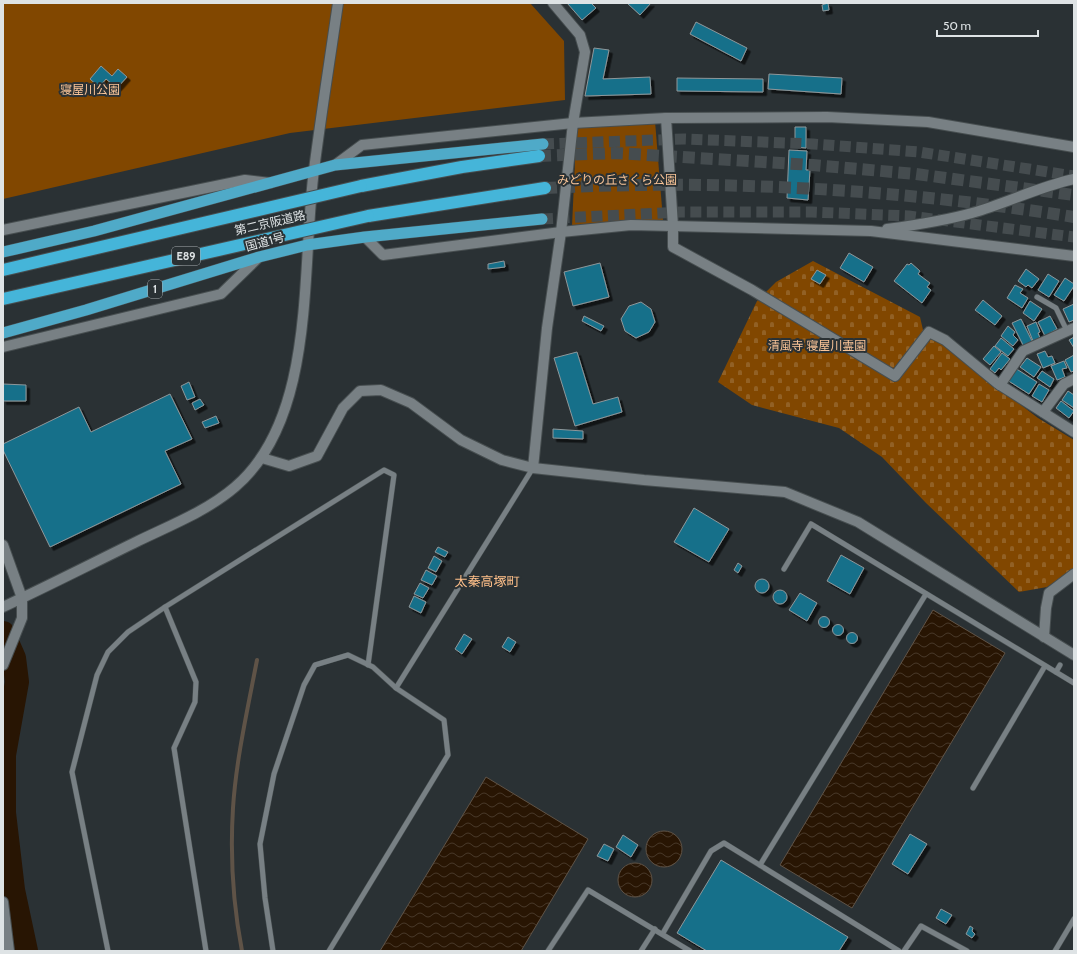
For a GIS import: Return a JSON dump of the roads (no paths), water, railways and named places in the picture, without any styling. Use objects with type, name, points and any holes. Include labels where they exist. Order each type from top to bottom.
[{"type":"highway","points":[[3,252],[94,231],[335,165],[543,144]]},
{"type":"highway","name":"第二京阪道路","points":[[3,270],[361,186],[462,167],[539,156]]},
{"type":"highway","name":"第二京阪道路","points":[[3,299],[368,216],[545,188]]},
{"type":"highway","name":"国道1号","points":[[3,333],[86,310],[259,257],[307,245],[365,237],[542,219]]},
{"type":"street","points":[[3,607],[203,510],[235,487],[262,458],[272,439],[289,398],[300,342],[314,170],[338,3]]},
{"type":"street","points":[[533,468],[547,328],[561,232],[573,123],[585,52],[580,35],[553,3]]},
{"type":"street","points":[[335,165],[362,145],[573,123],[666,118],[828,117],[928,122],[1074,147]]},
{"type":"street","points":[[666,118],[673,247],[752,290],[895,376],[929,332],[945,340],[1000,385],[1074,432]]},
{"type":"street","points":[[871,231],[929,224],[973,213],[1050,184],[1074,179]]},
{"type":"street","points":[[3,230],[245,180],[271,183]]},
{"type":"street","points":[[365,237],[383,255],[561,232],[631,225],[871,231],[1074,256]]},
{"type":"street","points":[[3,347],[221,294],[259,257]]},
{"type":"street","points":[[1000,385],[1023,351],[1071,329]]},
{"type":"street","points":[[1043,412],[1064,384],[1074,379]]},
{"type":"street","points":[[262,458],[289,466],[317,456],[343,408],[360,391],[381,390],[411,403],[461,440],[502,460],[533,468],[644,480],[784,492],[858,522],[1074,655]]},
{"type":"street","points":[[3,545],[22,598],[22,618],[3,665]]},
{"type":"street","points":[[1044,637],[1046,608],[1049,593],[1074,574]]},
{"type":"street","points":[[3,902],[9,951]]},
{"type":"lane","points":[[1037,296],[1056,308],[1071,329]]},
{"type":"lane","points":[[396,688],[533,468]]},
{"type":"lane","points":[[108,951],[72,772],[97,675],[108,652],[128,632],[165,607],[384,470],[394,475],[368,665]]},
{"type":"lane","points":[[784,569],[810,524],[1074,683]]},
{"type":"lane","points":[[760,865],[926,594]]},
{"type":"lane","points":[[165,607],[196,682],[195,702],[174,748],[206,951]]},
{"type":"lane","points":[[273,951],[264,898],[260,844],[274,774],[304,685],[315,666],[348,655],[373,667],[396,688],[444,720],[448,755],[329,951]]},
{"type":"lane","points":[[1056,672],[1060,665]]},
{"type":"lane","points":[[973,788],[1046,666]]},
{"type":"lane","points":[[663,933],[711,851],[724,843],[899,951]]},
{"type":"lane","points":[[548,951],[588,890],[663,933],[690,951]]},
{"type":"lane","points":[[1055,951],[1074,919]]},
{"type":"lane","points":[[904,951],[921,926],[967,951]]},
{"type":"lane","points":[[641,951],[655,929]]},
{"type":"water","points":[[933,610],[1005,653],[852,908],[780,865]]},
{"type":"water","points":[[486,777],[588,839],[521,951],[380,951]]},
{"type":"water","points":[[664,831],[674,834],[679,839],[682,849],[679,859],[674,864],[664,867],[654,864],[649,859],[646,849],[649,839],[654,834]]},
{"type":"water","points":[[632,863],[638,863],[642,864],[649,870],[652,880],[651,887],[645,894],[638,897],[632,897],[628,896],[621,890],[618,883],[618,877],[619,873],[625,866]]},
{"type":"waterway","points":[[3,633],[14,658],[17,682],[4,755],[4,813],[13,890],[26,951]]},
{"type":"waterway","points":[[242,951],[236,916],[233,880],[233,808],[240,752],[257,660]]},
{"type":"tunnel","points":[[543,144],[684,139],[813,144],[919,152],[1074,176]]},
{"type":"tunnel","points":[[539,156],[615,153],[813,165],[916,174],[1074,195]]},
{"type":"tunnel","points":[[545,188],[677,185],[810,189],[943,199],[1074,217]]},
{"type":"tunnel","points":[[542,219],[681,212],[812,212],[909,216],[1074,237]]},
{"type":"district","name":"太秦高塚町","points":[[487,581]]},
{"type":"park label","name":"寝屋川公園","points":[[90,90]]},
{"type":"park label","name":"みどりの丘さくら公園","points":[[617,180]]},
{"type":"park label","name":"清風寺 寝屋川霊園","points":[[817,346]]}]
